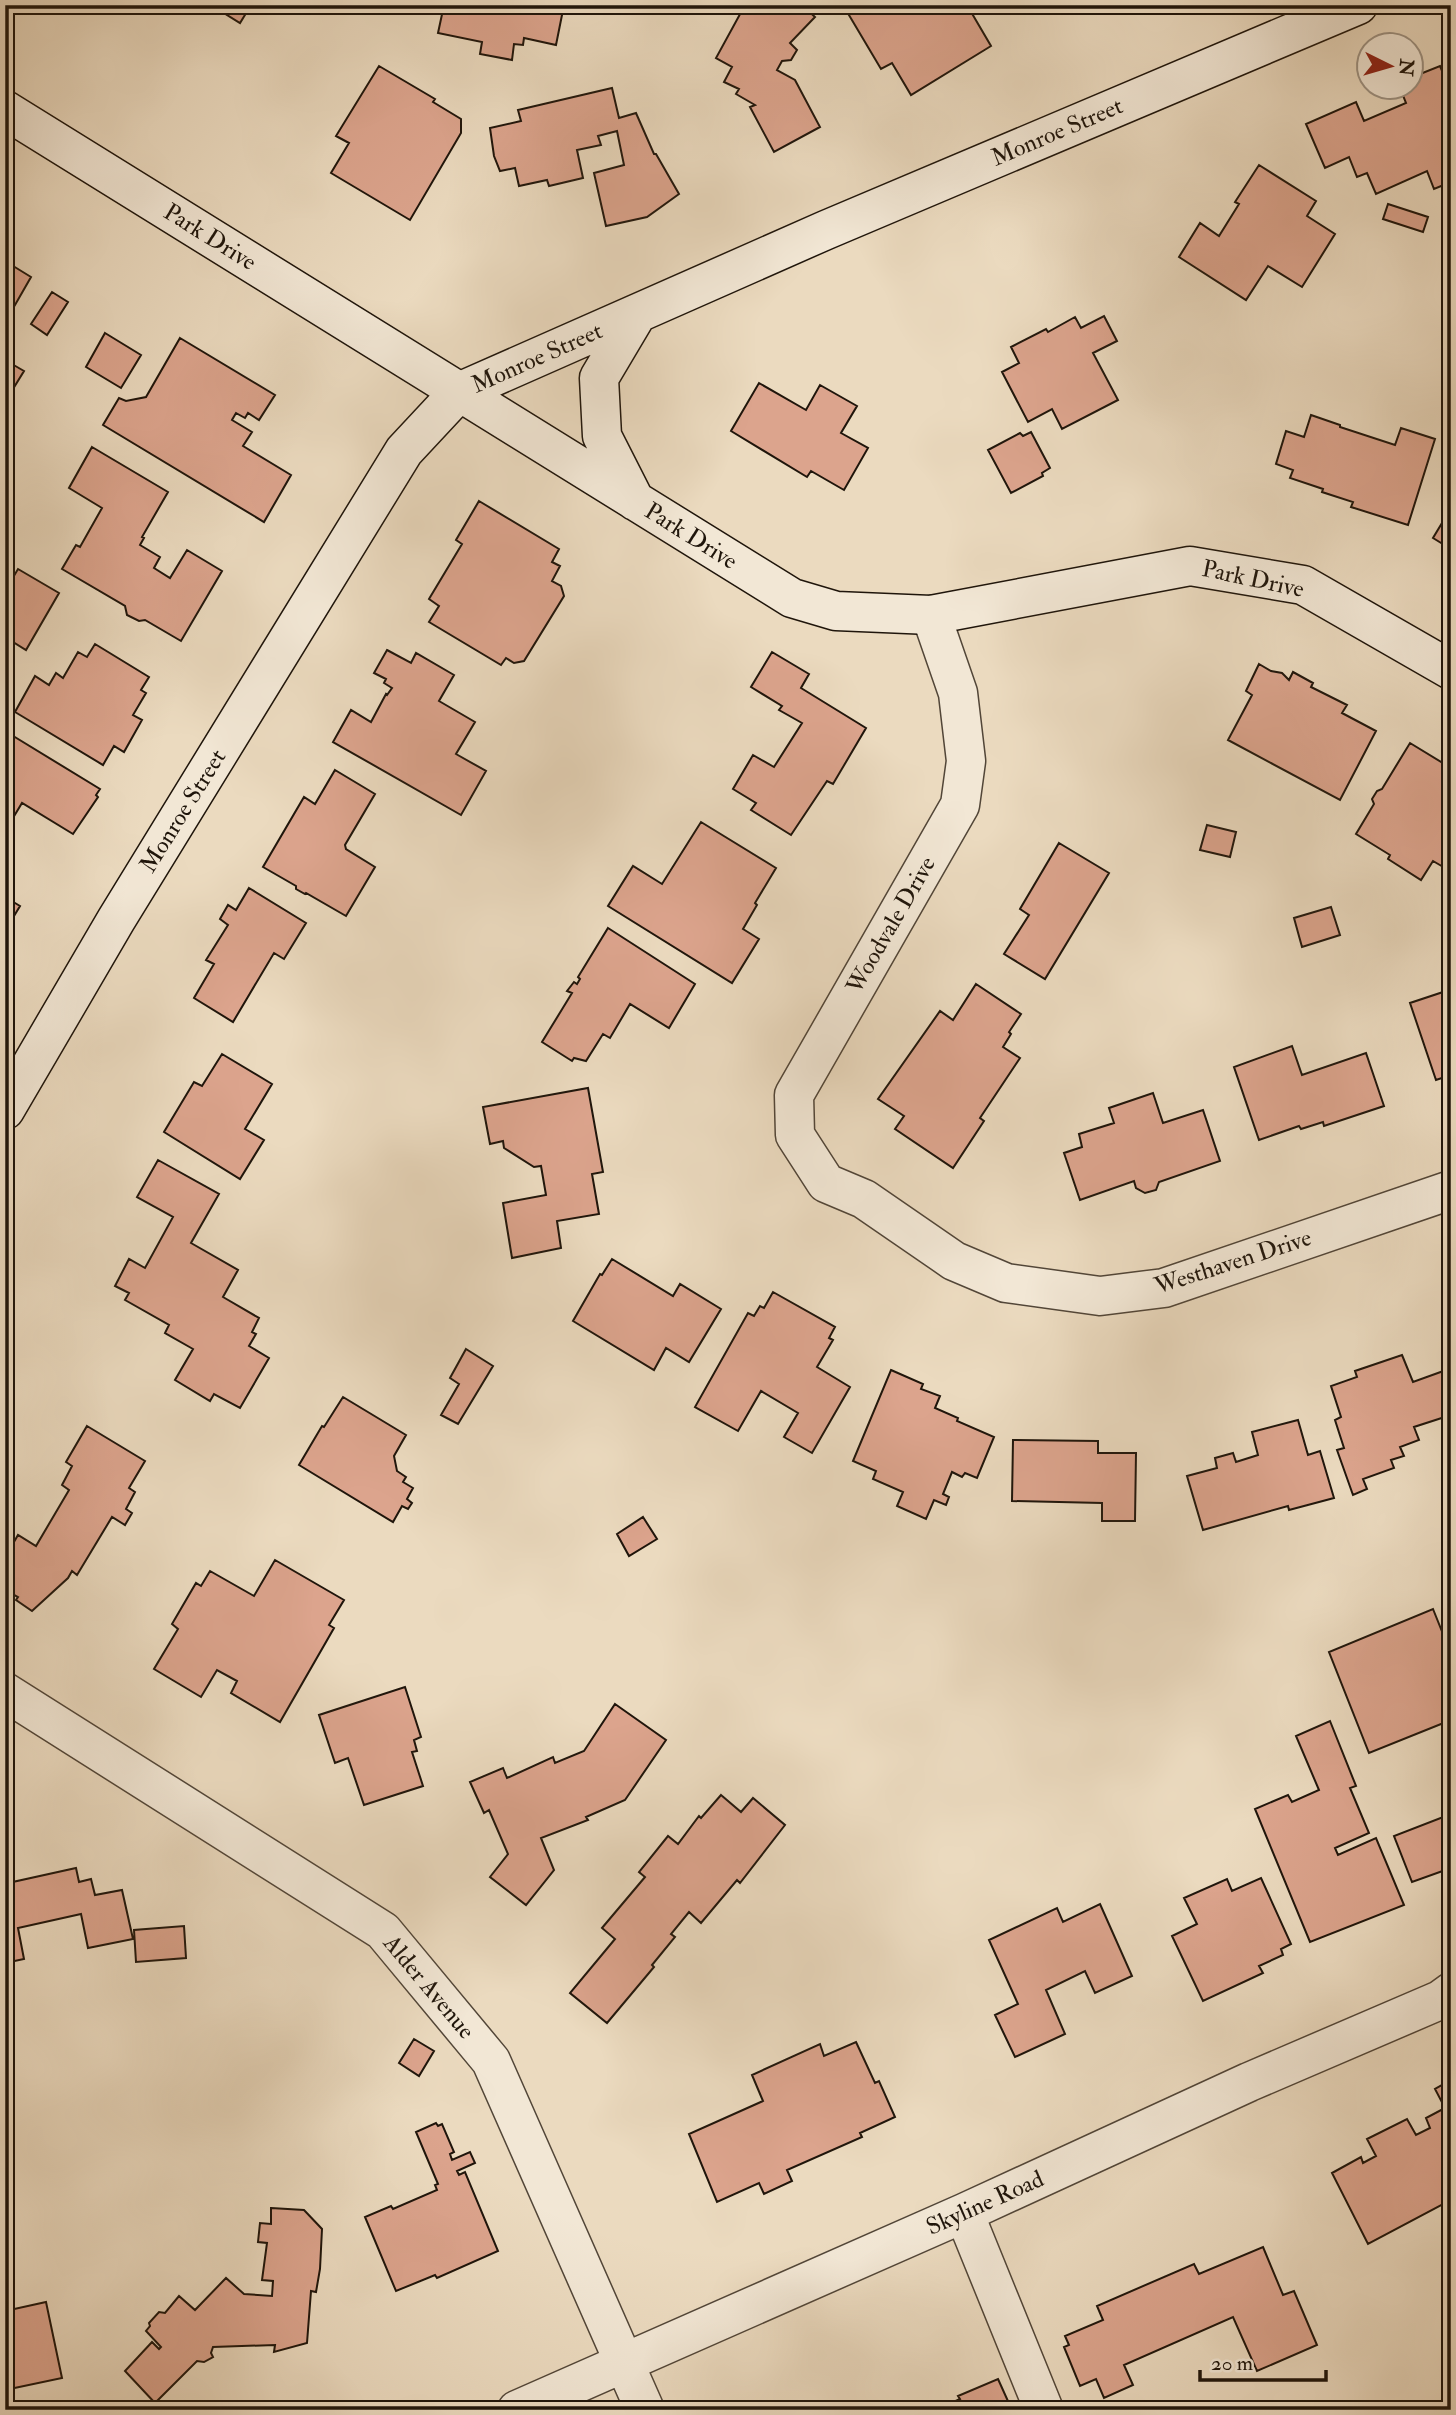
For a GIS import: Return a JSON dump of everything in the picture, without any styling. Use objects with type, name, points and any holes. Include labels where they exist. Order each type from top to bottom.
[{"type":"street","name":"Monroe Street","points":[[5,1110],[116,920],[404,451],[459,392],[839,225],[1358,5]]},
{"type":"street","name":"Park Drive","points":[[5,110],[792,598],[836,611],[931,615],[1190,566],[1303,585],[1451,670]]},
{"type":"street","points":[[635,502],[602,436],[599,378],[637,314]]},
{"type":"street","name":"Woodvale Drive","points":[[864,1199],[826,1182],[795,1135],[794,1095],[960,805],[966,761],[958,693],[931,615]]},
{"type":"street","name":"Westhaven Drive","points":[[864,1199],[954,1261],[1006,1283],[1100,1296],[1164,1288],[1451,1190]]},
{"type":"street","name":"Alder Avenue","points":[[5,1692],[383,1931],[491,2061],[645,2410]]},
{"type":"street","name":"Skyline Road","points":[[517,2410],[964,2213],[1249,2082],[1440,2000],[1451,1992]]},
{"type":"street","points":[[964,2213],[1044,2410]]},
{"type":"building","points":[[211,5],[251,5],[240,23]]},
{"type":"building","points":[[444,5],[564,5],[556,45],[524,38],[523,45],[514,44],[512,60],[480,54],[482,42],[438,33]]},
{"type":"building","points":[[745,5],[802,5],[815,17],[790,43],[797,50],[791,60],[782,61],[777,70],[795,80],[820,127],[774,152],[750,107],[755,105],[736,94],[739,89],[724,82],[732,67],[716,58]]},
{"type":"building","points":[[843,5],[967,5],[991,46],[911,95],[892,63],[881,69]]},
{"type":"building","points":[[379,66],[435,99],[433,102],[461,119],[461,133],[410,220],[331,173],[349,143],[336,136]]},
{"type":"building","points":[[1440,66],[1451,92],[1451,182],[1434,189],[1427,171],[1376,194],[1367,173],[1357,177],[1349,157],[1325,168],[1306,124],[1356,102],[1364,121],[1406,102],[1424,102],[1424,72]]},
{"type":"building","points":[[612,88],[619,118],[636,113],[654,154],[679,194],[647,217],[606,226],[594,173],[624,165],[617,131],[598,136],[601,145],[577,150],[583,178],[549,186],[547,180],[519,186],[515,168],[500,171],[494,156],[490,128],[521,121],[518,110]]},
{"type":"building","points":[[1259,165],[1316,201],[1307,216],[1335,234],[1302,287],[1268,266],[1246,300],[1179,257],[1200,223],[1219,236],[1239,204],[1235,202]]},
{"type":"building","points":[[1388,204],[1428,217],[1423,232],[1383,219]]},
{"type":"building","points":[[5,261],[31,277],[11,312],[5,309]]},
{"type":"building","points":[[52,292],[68,302],[47,335],[31,324]]},
{"type":"building","points":[[1104,316],[1117,341],[1093,353],[1118,400],[1062,429],[1052,409],[1028,422],[1002,372],[1019,363],[1011,347],[1046,329],[1048,332],[1075,317],[1081,328]]},
{"type":"building","points":[[105,333],[141,355],[121,388],[86,367]]},
{"type":"building","points":[[180,338],[275,395],[259,420],[248,413],[245,418],[236,413],[232,420],[252,432],[243,446],[291,475],[264,522],[103,425],[119,398],[126,401],[146,397]]},
{"type":"building","points":[[5,360],[24,371],[5,402]]},
{"type":"building","points":[[759,383],[806,410],[820,385],[857,406],[841,433],[868,448],[844,490],[811,471],[807,477],[731,431]]},
{"type":"building","points":[[1311,415],[1395,445],[1401,428],[1435,439],[1408,525],[1351,507],[1353,502],[1290,478],[1293,470],[1276,464],[1286,431],[1304,437]]},
{"type":"building","points":[[1031,432],[1050,468],[1042,473],[1043,476],[1011,493],[988,450],[1020,433],[1023,436]]},
{"type":"building","points":[[92,447],[168,492],[140,545],[160,557],[154,568],[170,578],[187,550],[222,571],[181,641],[145,620],[139,621],[127,615],[125,606],[62,569],[76,545],[80,547],[102,508],[69,488]]},
{"type":"building","points":[[479,501],[559,549],[552,562],[560,566],[552,581],[561,586],[564,596],[524,661],[514,663],[506,658],[501,665],[429,622],[439,606],[429,599],[462,544],[456,540]]},
{"type":"building","points":[[1451,508],[1451,549],[1433,538]]},
{"type":"building","points":[[18,569],[59,593],[26,650],[5,637],[5,591]]},
{"type":"building","points":[[95,644],[149,677],[141,690],[146,693],[133,715],[142,720],[124,752],[114,746],[103,765],[15,712],[35,676],[49,685],[56,673],[63,678],[78,652],[87,657]]},
{"type":"building","points":[[387,650],[411,663],[416,653],[454,675],[439,701],[475,722],[456,754],[486,771],[461,815],[333,742],[351,710],[371,722],[392,688],[384,683],[386,679],[374,673]]},
{"type":"building","points":[[772,652],[809,674],[801,688],[866,728],[833,784],[827,781],[791,835],[751,810],[756,803],[733,789],[753,755],[774,767],[802,723],[779,710],[782,706],[751,687]]},
{"type":"building","points":[[1259,664],[1271,671],[1282,673],[1289,680],[1293,672],[1313,683],[1311,687],[1347,705],[1342,713],[1376,731],[1340,800],[1228,740],[1252,695],[1246,691]]},
{"type":"building","points":[[5,731],[100,789],[96,795],[98,797],[73,834],[22,803],[10,823],[5,820]]},
{"type":"building","points":[[1410,743],[1451,768],[1451,868],[1447,865],[1445,868],[1433,861],[1421,880],[1388,859],[1390,855],[1356,834],[1374,804],[1372,799],[1377,791],[1382,789]]},
{"type":"building","points":[[335,770],[375,794],[345,845],[346,849],[375,867],[346,916],[296,889],[296,886],[263,867],[304,797],[315,804]]},
{"type":"building","points":[[701,822],[776,868],[743,929],[759,939],[732,983],[608,906],[633,866],[662,884]]},
{"type":"building","points":[[1207,825],[1236,832],[1230,857],[1200,850]]},
{"type":"building","points":[[1059,843],[1109,873],[1045,979],[1004,954],[1029,915],[1020,909]]},
{"type":"building","points":[[249,888],[306,923],[284,959],[274,953],[233,1022],[194,998],[214,964],[206,960],[228,925],[220,919],[228,905],[236,910]]},
{"type":"building","points":[[5,897],[20,906],[5,931]]},
{"type":"building","points":[[1331,907],[1340,935],[1302,947],[1294,918]]},
{"type":"building","points":[[608,928],[695,984],[669,1028],[630,1004],[610,1038],[603,1034],[586,1061],[574,1058],[572,1061],[542,1042],[572,993],[567,991],[574,982],[577,984],[580,979],[578,977]]},
{"type":"building","points":[[976,984],[1021,1014],[1003,1047],[1020,1058],[980,1118],[984,1121],[953,1168],[895,1129],[904,1116],[878,1099],[940,1011],[953,1020]]},
{"type":"building","points":[[1451,985],[1451,1075],[1436,1080],[1410,1003],[1446,991],[1445,987]]},
{"type":"building","points":[[1292,1046],[1302,1075],[1366,1053],[1384,1106],[1324,1126],[1323,1122],[1301,1129],[1299,1126],[1259,1140],[1234,1067]]},
{"type":"building","points":[[222,1054],[272,1084],[245,1129],[264,1140],[240,1179],[164,1132],[194,1082],[202,1086]]},
{"type":"building","points":[[588,1088],[603,1172],[592,1174],[599,1214],[557,1221],[561,1248],[512,1258],[503,1203],[546,1195],[541,1166],[534,1167],[504,1148],[503,1141],[490,1144],[483,1107]]},
{"type":"building","points":[[1153,1093],[1163,1123],[1203,1110],[1220,1161],[1159,1182],[1156,1190],[1145,1193],[1136,1188],[1134,1181],[1080,1200],[1064,1153],[1082,1147],[1079,1134],[1114,1123],[1109,1108]]},
{"type":"building","points":[[158,1160],[219,1194],[191,1243],[238,1270],[223,1297],[259,1318],[252,1332],[256,1334],[249,1346],[269,1358],[240,1408],[214,1394],[210,1401],[175,1380],[193,1349],[165,1333],[169,1325],[125,1300],[129,1293],[115,1286],[129,1259],[145,1268],[173,1217],[137,1197]]},
{"type":"building","points":[[612,1259],[673,1296],[680,1284],[721,1309],[689,1362],[666,1348],[654,1370],[573,1321],[600,1274],[602,1275]]},
{"type":"building","points":[[773,1292],[835,1327],[829,1338],[833,1340],[817,1367],[850,1387],[812,1453],[784,1437],[798,1413],[761,1391],[738,1431],[695,1407],[748,1313],[754,1316],[760,1306],[764,1308]]},
{"type":"building","points":[[466,1349],[493,1366],[458,1424],[441,1415],[459,1384],[450,1378]]},
{"type":"building","points":[[1402,1355],[1413,1382],[1449,1369],[1451,1415],[1414,1427],[1419,1440],[1400,1447],[1404,1456],[1391,1460],[1394,1468],[1363,1479],[1367,1489],[1353,1495],[1337,1450],[1344,1448],[1335,1420],[1341,1417],[1331,1386],[1357,1377],[1355,1371]]},
{"type":"building","points":[[891,1370],[923,1384],[921,1389],[940,1396],[935,1408],[994,1437],[977,1478],[965,1473],[962,1477],[952,1472],[943,1494],[949,1497],[946,1505],[934,1500],[926,1519],[897,1506],[903,1492],[873,1479],[876,1471],[853,1461]]},
{"type":"building","points":[[343,1397],[406,1435],[394,1456],[397,1471],[406,1477],[403,1482],[413,1488],[407,1499],[412,1503],[408,1509],[402,1506],[393,1522],[299,1465]]},
{"type":"building","points":[[1298,1420],[1308,1455],[1320,1451],[1334,1498],[1289,1510],[1288,1506],[1203,1530],[1187,1476],[1217,1468],[1215,1458],[1233,1453],[1236,1462],[1258,1455],[1252,1432]]},
{"type":"building","points":[[87,1426],[145,1461],[129,1488],[135,1492],[126,1509],[132,1513],[125,1525],[112,1517],[77,1575],[72,1571],[68,1578],[32,1611],[16,1600],[18,1597],[5,1590],[5,1543],[11,1547],[18,1535],[36,1546],[69,1490],[62,1485],[72,1466],[66,1462]]},
{"type":"building","points":[[1013,1440],[1098,1441],[1098,1453],[1136,1453],[1135,1521],[1102,1521],[1102,1503],[1012,1501]]},
{"type":"building","points":[[643,1517],[657,1539],[629,1556],[617,1534]]},
{"type":"building","points":[[275,1560],[344,1600],[329,1625],[334,1628],[280,1722],[231,1693],[237,1681],[217,1670],[201,1697],[154,1669],[178,1629],[172,1624],[196,1583],[201,1586],[210,1571],[254,1596]]},
{"type":"building","points":[[1433,1609],[1451,1654],[1451,1720],[1369,1753],[1329,1652]]},
{"type":"building","points":[[405,1687],[421,1737],[414,1740],[417,1751],[412,1752],[423,1786],[364,1805],[348,1758],[335,1763],[319,1715]]},
{"type":"building","points":[[615,1704],[666,1740],[625,1800],[586,1817],[588,1820],[541,1838],[554,1870],[526,1905],[490,1877],[508,1854],[489,1810],[484,1813],[470,1782],[503,1768],[507,1778],[553,1757],[555,1763],[584,1751]]},
{"type":"building","points":[[1330,1721],[1356,1786],[1350,1788],[1369,1833],[1335,1848],[1338,1855],[1376,1838],[1404,1905],[1310,1942],[1255,1809],[1288,1795],[1292,1802],[1319,1790],[1296,1736]]},
{"type":"building","points":[[721,1795],[741,1812],[753,1798],[785,1825],[740,1883],[737,1880],[701,1923],[689,1912],[671,1934],[675,1937],[652,1965],[654,1967],[607,2023],[570,1993],[615,1939],[602,1928],[645,1877],[639,1872],[668,1836],[678,1844],[699,1816],[701,1818]]},
{"type":"building","points":[[1451,1814],[1451,1868],[1412,1882],[1394,1836]]},
{"type":"building","points":[[76,1868],[79,1882],[91,1879],[95,1895],[122,1890],[133,1939],[88,1948],[81,1914],[18,1928],[24,1959],[5,1963],[5,1870],[8,1883]]},
{"type":"building","points":[[1261,1878],[1291,1944],[1281,1949],[1283,1955],[1259,1966],[1263,1973],[1203,2001],[1172,1936],[1197,1924],[1184,1898],[1227,1879],[1232,1891]]},
{"type":"building","points":[[1100,1904],[1132,1976],[1095,1993],[1085,1971],[1046,1990],[1065,2034],[1015,2057],[995,2015],[1018,2004],[989,1940],[1057,1908],[1063,1922]]},
{"type":"building","points":[[184,1926],[186,1958],[136,1962],[134,1930]]},
{"type":"building","points":[[414,2039],[434,2051],[419,2076],[399,2063]]},
{"type":"building","points":[[856,2042],[875,2083],[879,2081],[895,2117],[860,2133],[862,2137],[787,2170],[792,2181],[764,2194],[759,2183],[717,2202],[689,2134],[763,2101],[752,2075],[820,2044],[824,2056]]},
{"type":"building","points":[[1451,2080],[1451,2200],[1368,2244],[1332,2173],[1361,2157],[1363,2163],[1376,2156],[1367,2139],[1407,2119],[1416,2135],[1430,2128],[1426,2118],[1445,2108],[1435,2089]]},
{"type":"building","points":[[436,2123],[438,2126],[442,2124],[454,2152],[450,2154],[452,2160],[470,2152],[475,2163],[457,2171],[459,2175],[465,2172],[498,2251],[437,2278],[435,2275],[396,2291],[365,2217],[391,2206],[393,2209],[437,2190],[435,2185],[438,2184],[416,2132]]},
{"type":"building","points":[[271,2208],[304,2210],[322,2229],[320,2269],[316,2292],[311,2291],[307,2343],[274,2352],[275,2345],[213,2347],[213,2357],[204,2362],[197,2361],[155,2403],[125,2371],[152,2342],[159,2349],[161,2347],[146,2331],[149,2323],[159,2312],[165,2313],[179,2296],[195,2310],[226,2278],[244,2294],[272,2296],[273,2281],[262,2280],[267,2243],[258,2242],[260,2223],[271,2224]]},
{"type":"building","points":[[1263,2247],[1283,2295],[1294,2291],[1317,2345],[1257,2371],[1233,2317],[1124,2365],[1133,2385],[1104,2398],[1096,2379],[1080,2386],[1064,2347],[1069,2345],[1065,2336],[1103,2320],[1097,2306],[1194,2264],[1199,2274]]},
{"type":"building","points":[[46,2302],[62,2378],[5,2390],[5,2311]]},
{"type":"building","points":[[998,2379],[1012,2410],[936,2410],[960,2399],[958,2396]]}]
